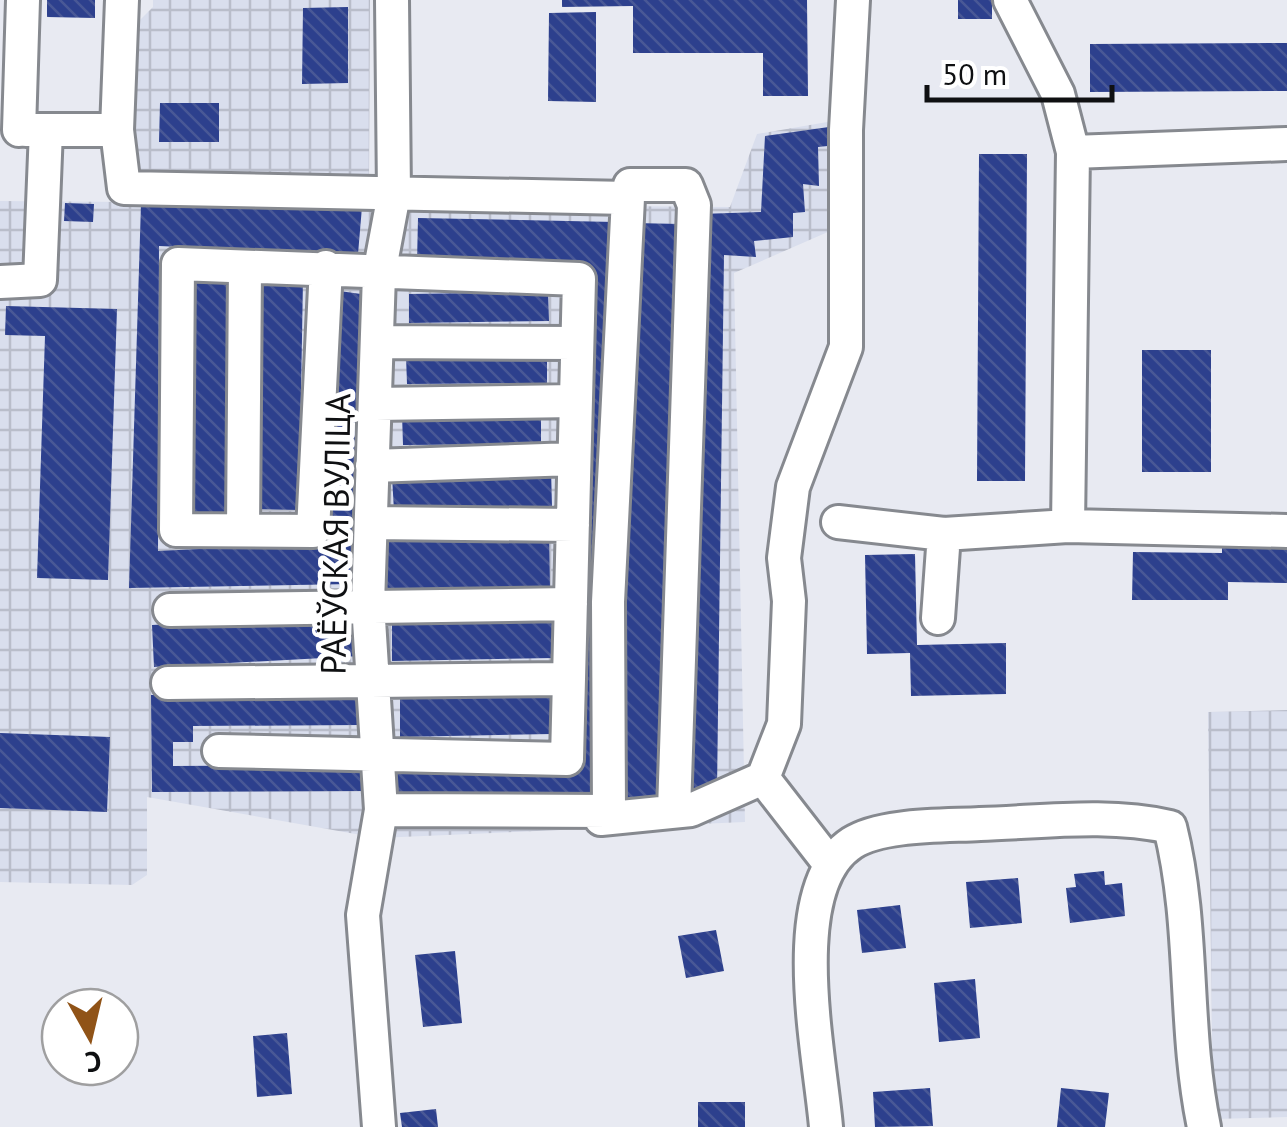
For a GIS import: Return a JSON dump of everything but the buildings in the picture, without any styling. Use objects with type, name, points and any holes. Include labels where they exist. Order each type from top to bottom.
[{"type":"street","points":[[0,282],[40,280],[22,130],[22,0]]},
{"type":"street","points":[[122,0],[117,130],[124,188],[628,199]]},
{"type":"street","name":"РАЁЎСКАЯ ВУЛІЦА","points":[[378,1127],[363,915],[381,810],[368,604],[379,274],[394,194],[392,0]]},
{"type":"street","points":[[674,812],[694,205],[686,184],[630,186],[608,602],[609,811],[600,819],[674,812],[691,810],[763,778],[784,724],[789,601],[784,558],[792,486],[846,348],[846,130],[853,0]]},
{"type":"street","points":[[1010,0],[1058,94],[1073,152],[1068,526]]},
{"type":"street","points":[[22,130],[117,130]]},
{"type":"street","points":[[1073,152],[1287,144]]},
{"type":"street","points":[[219,751],[567,758],[579,279],[379,274],[326,267],[178,264],[176,530],[313,531],[326,267]]},
{"type":"street","points":[[243,530],[245,268]]},
{"type":"street","points":[[379,342],[577,343]]},
{"type":"street","points":[[375,404],[575,401]]},
{"type":"street","points":[[372,466],[574,459]]},
{"type":"street","points":[[838,522],[944,534],[1068,526],[1287,531]]},
{"type":"street","points":[[371,523],[573,524]]},
{"type":"street","points":[[938,618],[944,534]]},
{"type":"street","points":[[170,610],[368,604],[571,604]]},
{"type":"street","points":[[168,683],[569,679]]},
{"type":"street","points":[[763,778],[829,862]]},
{"type":"street","points":[[381,810],[609,811]]},
{"type":"street","points":[[826,1127],[811,951],[814,900],[829,862],[855,840],[916,827],[1125,817],[1170,827],[1184,885],[1191,1065],[1204,1127]]},
{"type":"shaded area","points":[[153,0],[370,0],[369,178],[142,176],[131,165],[131,29],[153,7]]},
{"type":"shaded area","points":[[839,120],[837,228],[734,273],[745,822],[378,838],[147,797],[147,875],[132,885],[0,882],[0,201],[730,207],[757,134]]},
{"type":"shaded area","points":[[1287,710],[1287,1117],[1213,1119],[1208,712]]}]
